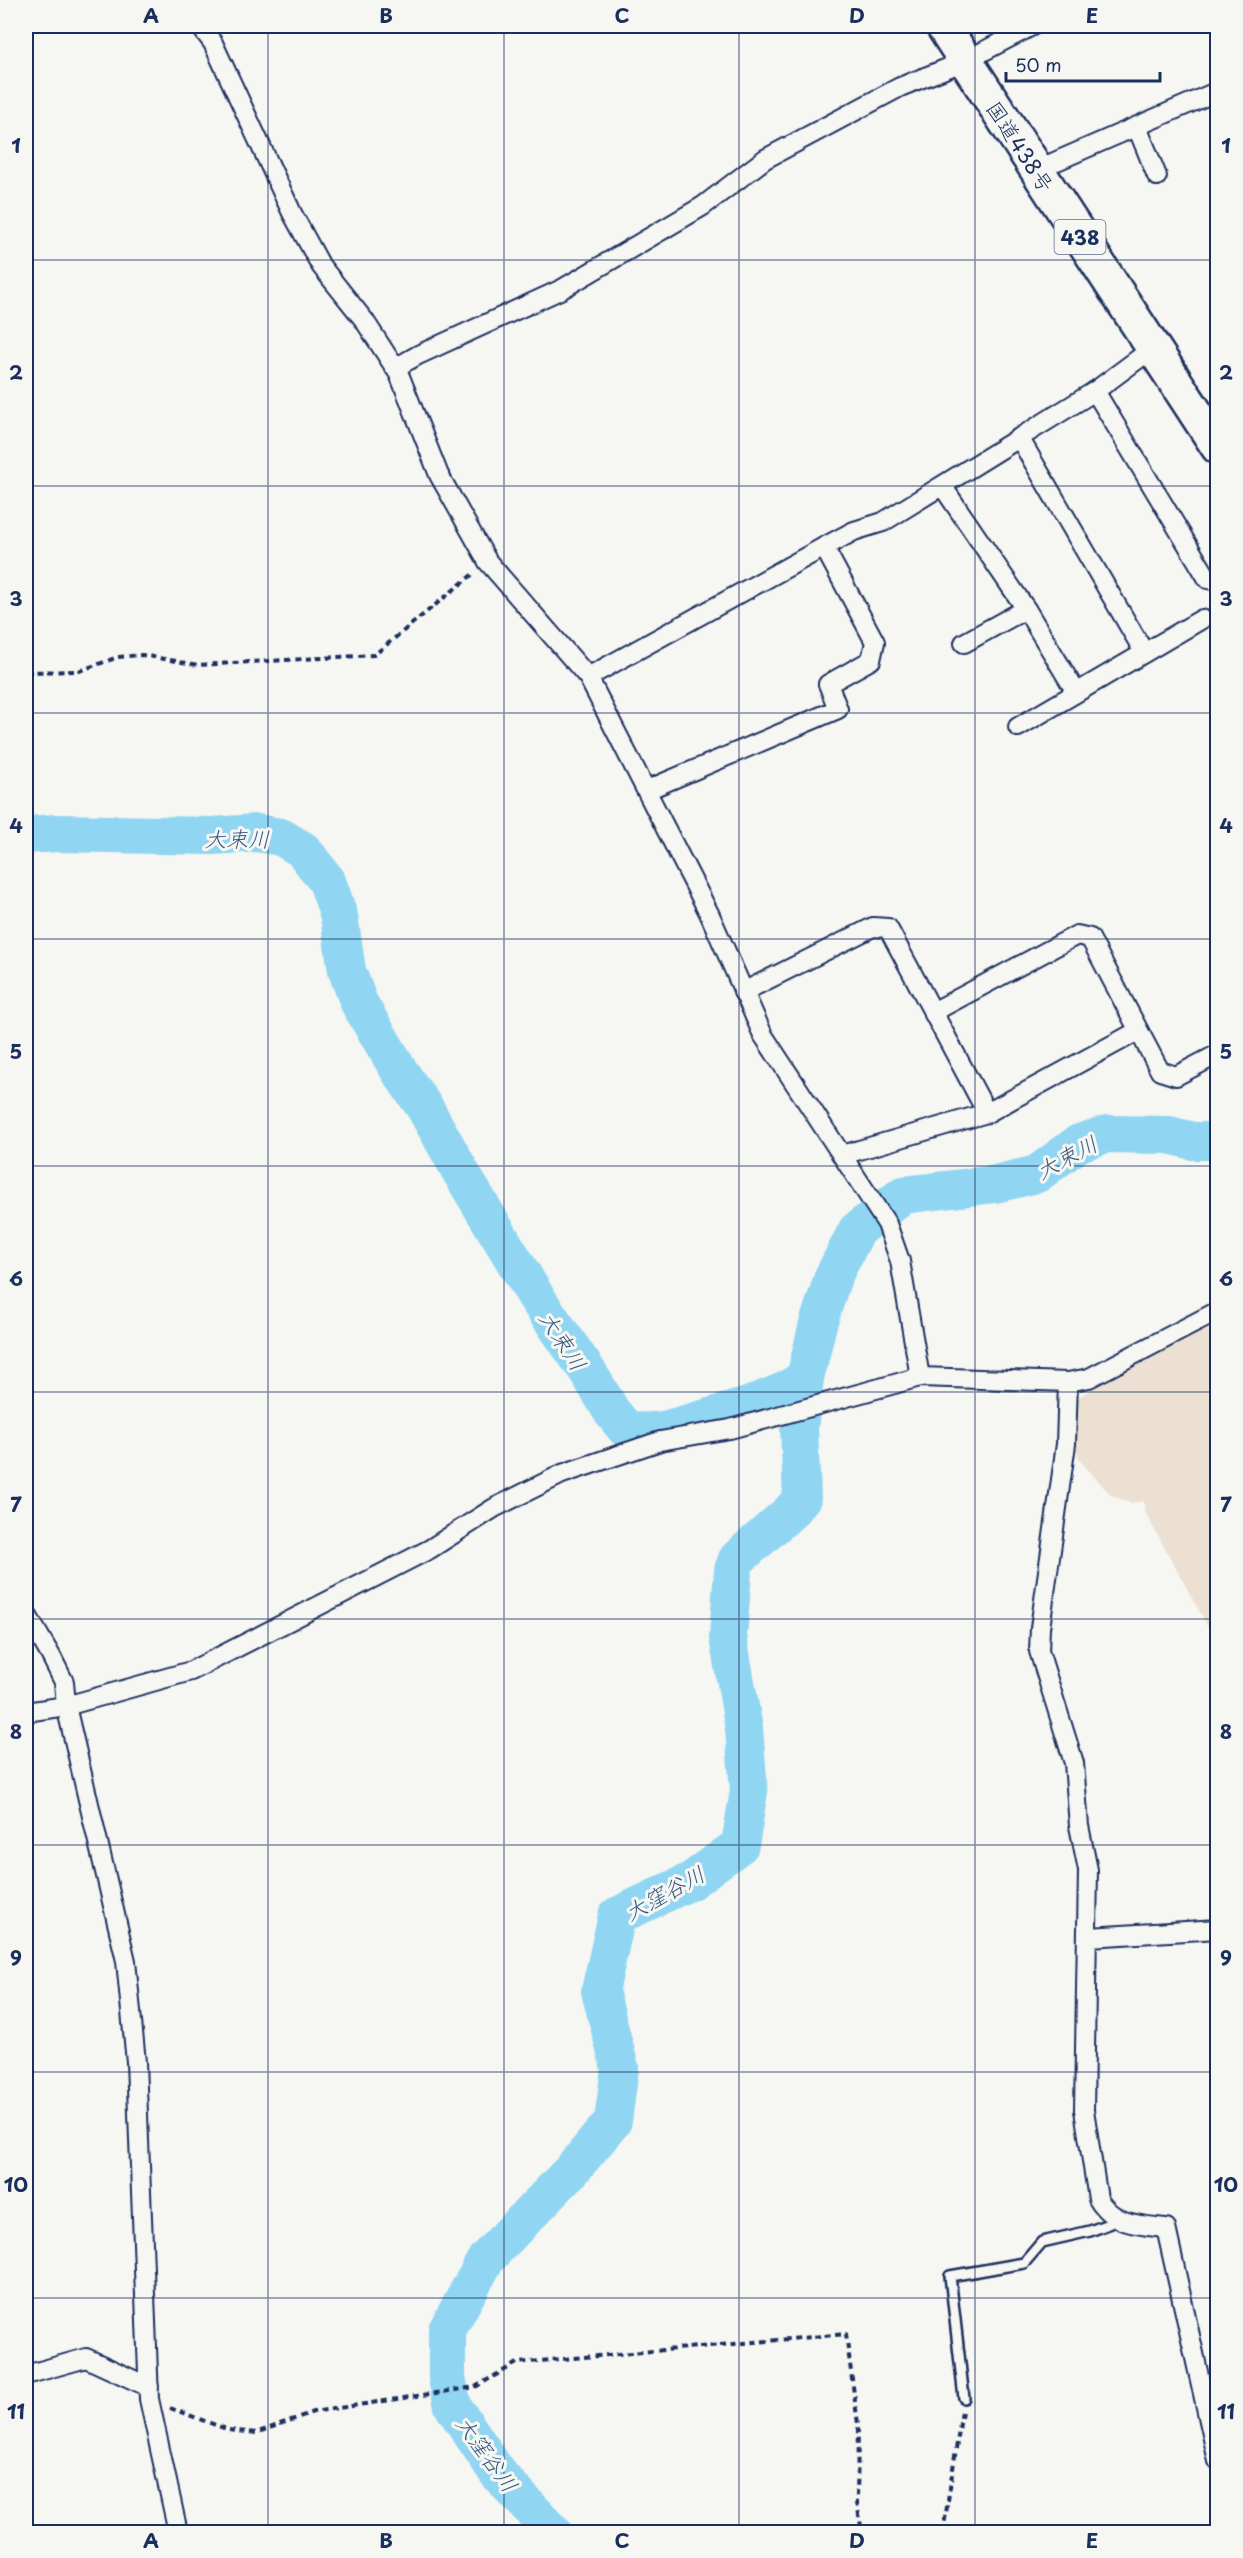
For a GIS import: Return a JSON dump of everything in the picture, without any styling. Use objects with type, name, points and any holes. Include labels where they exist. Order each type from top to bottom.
[{"type":"highway","name":"国道438号","points":[[943,26],[1218,447]]},
{"type":"street","points":[[200,26],[213,43],[292,213],[321,266],[364,320],[395,368],[428,442],[439,475],[488,562],[588,677],[709,913],[763,1035],[887,1224],[900,1261],[920,1377]]},
{"type":"street","points":[[395,368],[418,355],[562,289],[703,206],[765,159],[900,87],[966,61],[1032,26]]},
{"type":"street","points":[[1036,170],[1218,91]]},
{"type":"street","points":[[1137,127],[1157,176]]},
{"type":"street","points":[[588,677],[854,531],[883,522],[1095,391],[1153,348]]},
{"type":"street","points":[[1095,391],[1208,579],[1218,581]]},
{"type":"street","points":[[1020,439],[1144,652]]},
{"type":"street","points":[[943,487],[1026,609],[1076,692]]},
{"type":"street","points":[[647,790],[838,710],[828,684],[871,660],[875,642],[824,547]]},
{"type":"street","points":[[964,643],[1026,609]]},
{"type":"street","points":[[1018,727],[1202,619]]},
{"type":"street","points":[[743,992],[873,927],[888,928],[987,1113]]},
{"type":"street","points":[[933,1012],[1077,935],[1090,938],[1160,1071],[1176,1076],[1218,1054]]},
{"type":"street","points":[[842,1155],[987,1113],[1138,1031]]},
{"type":"street","points":[[26,1712],[66,1706],[191,1671],[404,1563],[494,1508],[561,1474],[660,1441],[730,1429],[920,1377],[1068,1382],[1089,1378],[1218,1311]]},
{"type":"street","points":[[1068,1382],[1066,1444],[1040,1628],[1040,1651],[1074,1763],[1079,1826],[1088,1870],[1089,1937],[1085,2001],[1087,2045],[1084,2110],[1098,2199],[1105,2211],[1119,2220],[1167,2228],[1218,2461]]},
{"type":"street","points":[[26,1613],[64,1682],[66,1706],[126,1961],[136,2073],[149,2393],[177,2532]]},
{"type":"street","points":[[1089,1937],[1218,1929]]},
{"type":"street","points":[[26,2375],[86,2358],[149,2393]]},
{"type":"lane","points":[[964,2398],[950,2276],[1024,2263],[1042,2242],[1090,2231],[1119,2220]]},
{"type":"path","points":[[26,672],[79,671],[118,657],[142,655],[198,665],[374,655],[488,562]]},
{"type":"path","points":[[149,2393],[186,2415],[230,2430],[256,2433],[313,2412],[475,2387],[517,2363],[846,2334],[858,2424],[857,2503],[862,2532]]},
{"type":"path","points":[[943,2532],[964,2398]]},
{"type":"shaded area","points":[[1217,1322],[1217,1643],[1145,1512],[1144,1501],[1130,1503],[1111,1495],[1081,1462],[1075,1447],[1076,1407],[1080,1396]]},
{"type":"waterway","name":"大束川","points":[[26,835],[57,833],[212,836],[257,833],[281,837],[303,850],[327,881],[339,916],[347,971],[359,1003],[400,1072],[425,1108],[538,1300],[625,1428],[641,1432],[664,1430],[748,1406],[786,1390],[805,1378]]},
{"type":"waterway","name":"大窪谷川","points":[[553,2532],[499,2475],[453,2406],[447,2378],[447,2330],[486,2259],[571,2171],[613,2121],[620,2068],[600,1991],[617,1916],[691,1881],[740,1845],[749,1791],[744,1729],[728,1637],[733,1570],[737,1559],[790,1512],[802,1498],[799,1428],[805,1378],[818,1324],[833,1277],[857,1230],[903,1195],[995,1184],[1037,1174],[1079,1143],[1107,1134],[1169,1135],[1193,1141],[1218,1141]]}]
